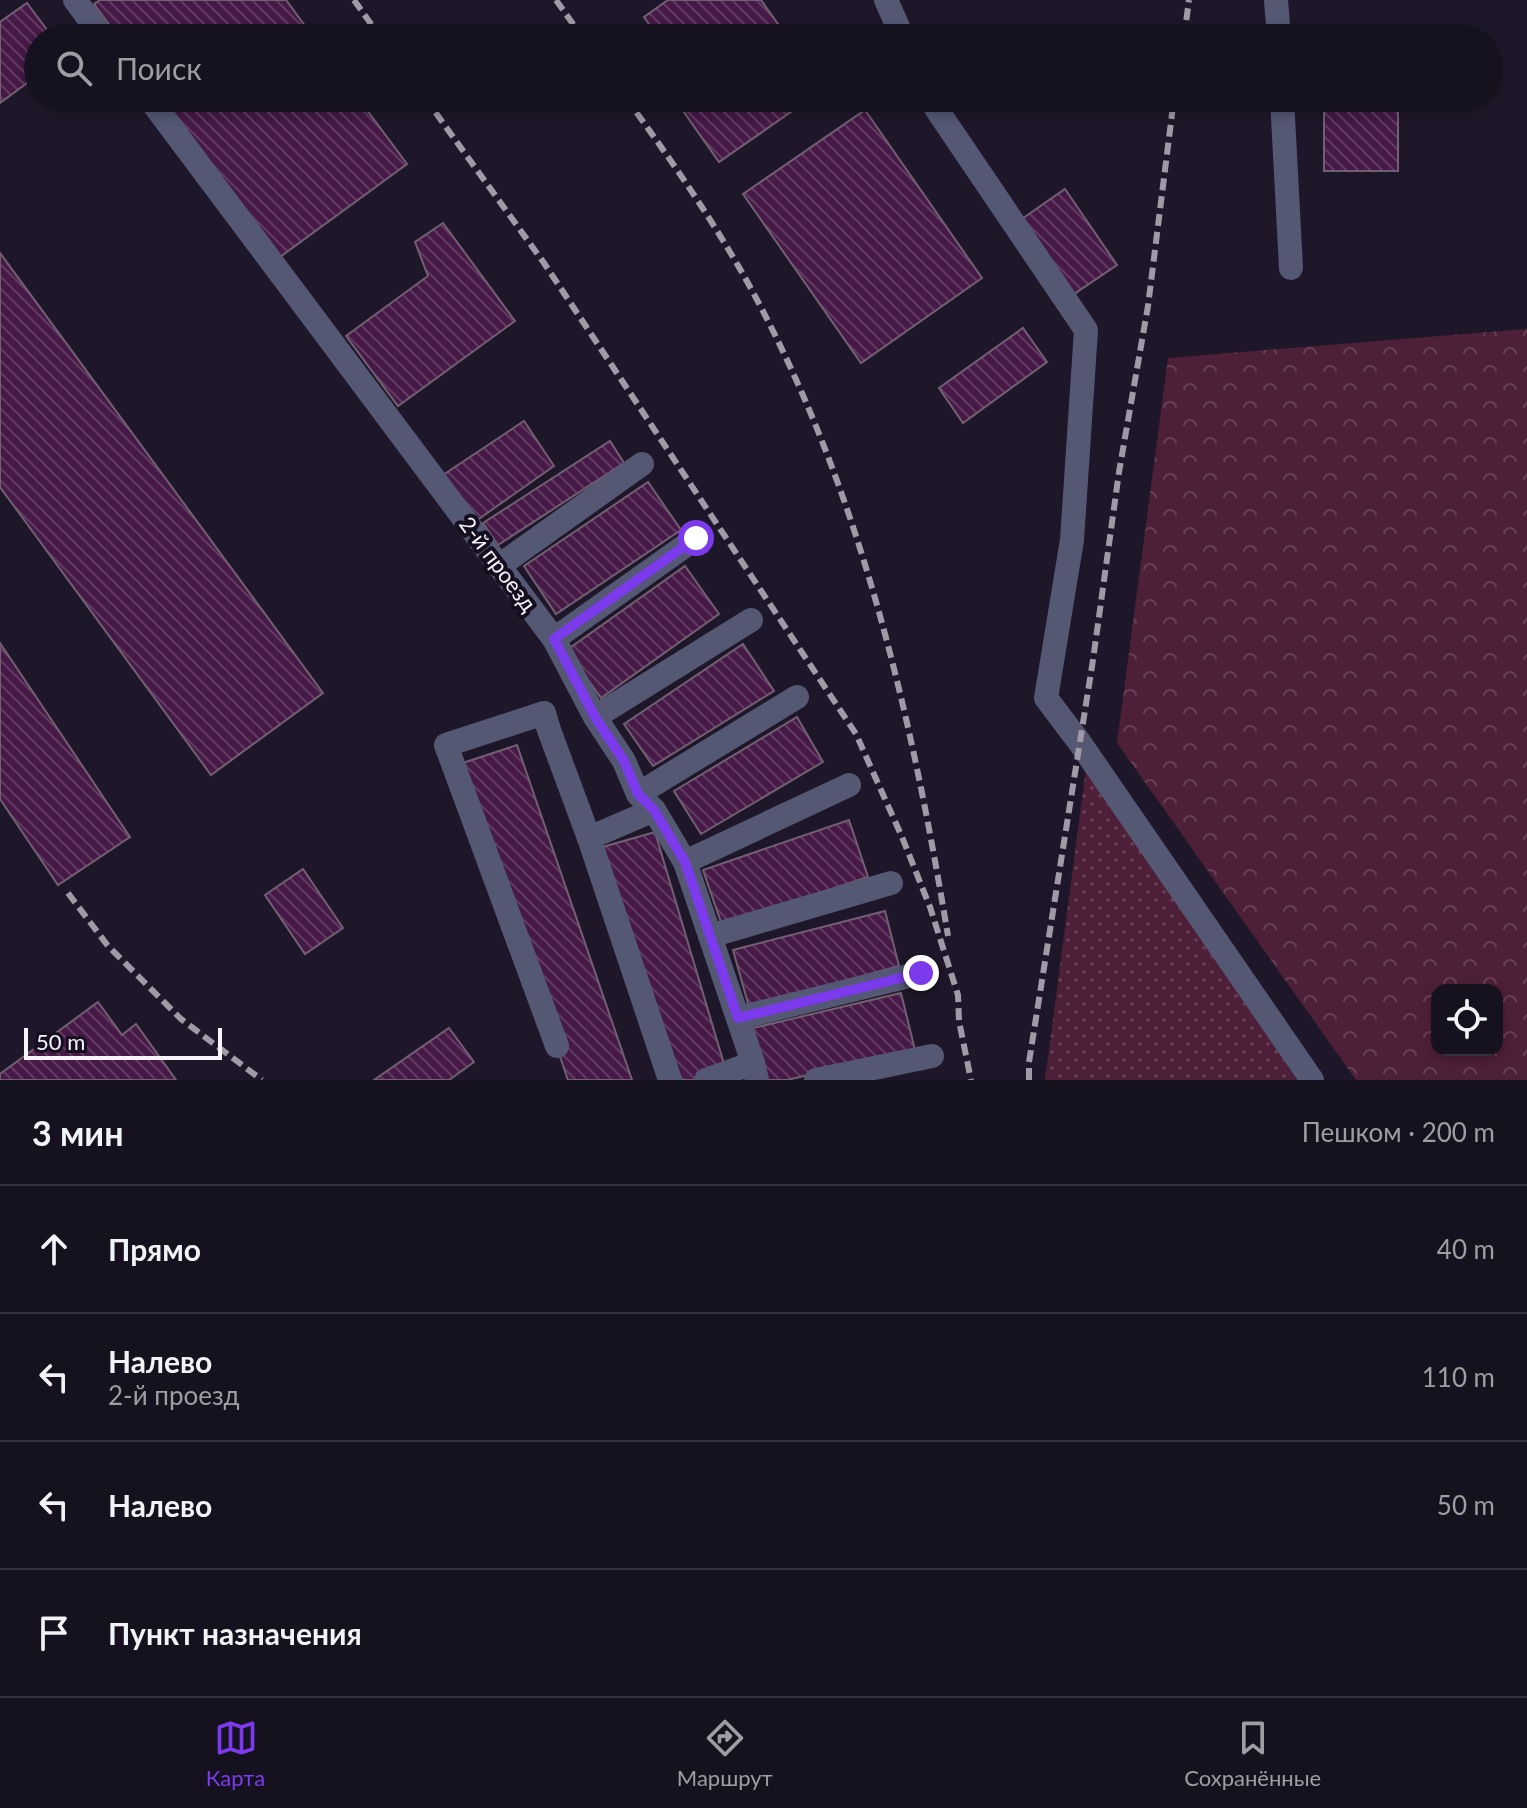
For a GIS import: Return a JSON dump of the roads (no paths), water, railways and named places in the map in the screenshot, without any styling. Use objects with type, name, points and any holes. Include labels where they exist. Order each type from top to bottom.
[{"type":"street","points":[[75,0],[93,24]]},
{"type":"street","points":[[886,0],[897,24]]},
{"type":"street","points":[[1276,0],[1278,24]]},
{"type":"street","name":"2-й проезд","points":[[159,112],[554,639],[595,717],[685,862],[755,1072]]},
{"type":"street","points":[[938,112],[1086,330],[1072,540],[1046,698],[1312,1080]]},
{"type":"street","points":[[1283,112],[1291,268]]},
{"type":"street","points":[[499,566],[642,464]]},
{"type":"street","points":[[554,639],[696,538]]},
{"type":"street","points":[[595,717],[751,620]]},
{"type":"street","points":[[589,838],[797,697]]},
{"type":"street","points":[[557,1046],[446,745],[544,713],[670,1080]]},
{"type":"street","points":[[685,862],[849,785]]},
{"type":"street","points":[[710,936],[891,883]]},
{"type":"street","points":[[738,1018],[921,973]]},
{"type":"street","points":[[816,1080],[932,1056]]},
{"type":"street","points":[[706,1080],[755,1072]]},
{"type":"railway","points":[[354,0],[371,24]]},
{"type":"railway","points":[[556,0],[573,24]]},
{"type":"railway","points":[[1186,24],[1189,0]]},
{"type":"railway","points":[[435,112],[544,263],[856,734],[930,907],[958,995],[959,1021],[971,1080]]},
{"type":"railway","points":[[636,112],[700,205],[751,288],[801,390],[831,465],[858,542],[901,698],[948,936]]},
{"type":"railway","points":[[1029,1080],[1029,1062],[1093,660],[1119,472],[1148,306],[1172,112]]},
{"type":"railway","points":[[68,893],[108,946],[181,1019],[262,1080]]}]
